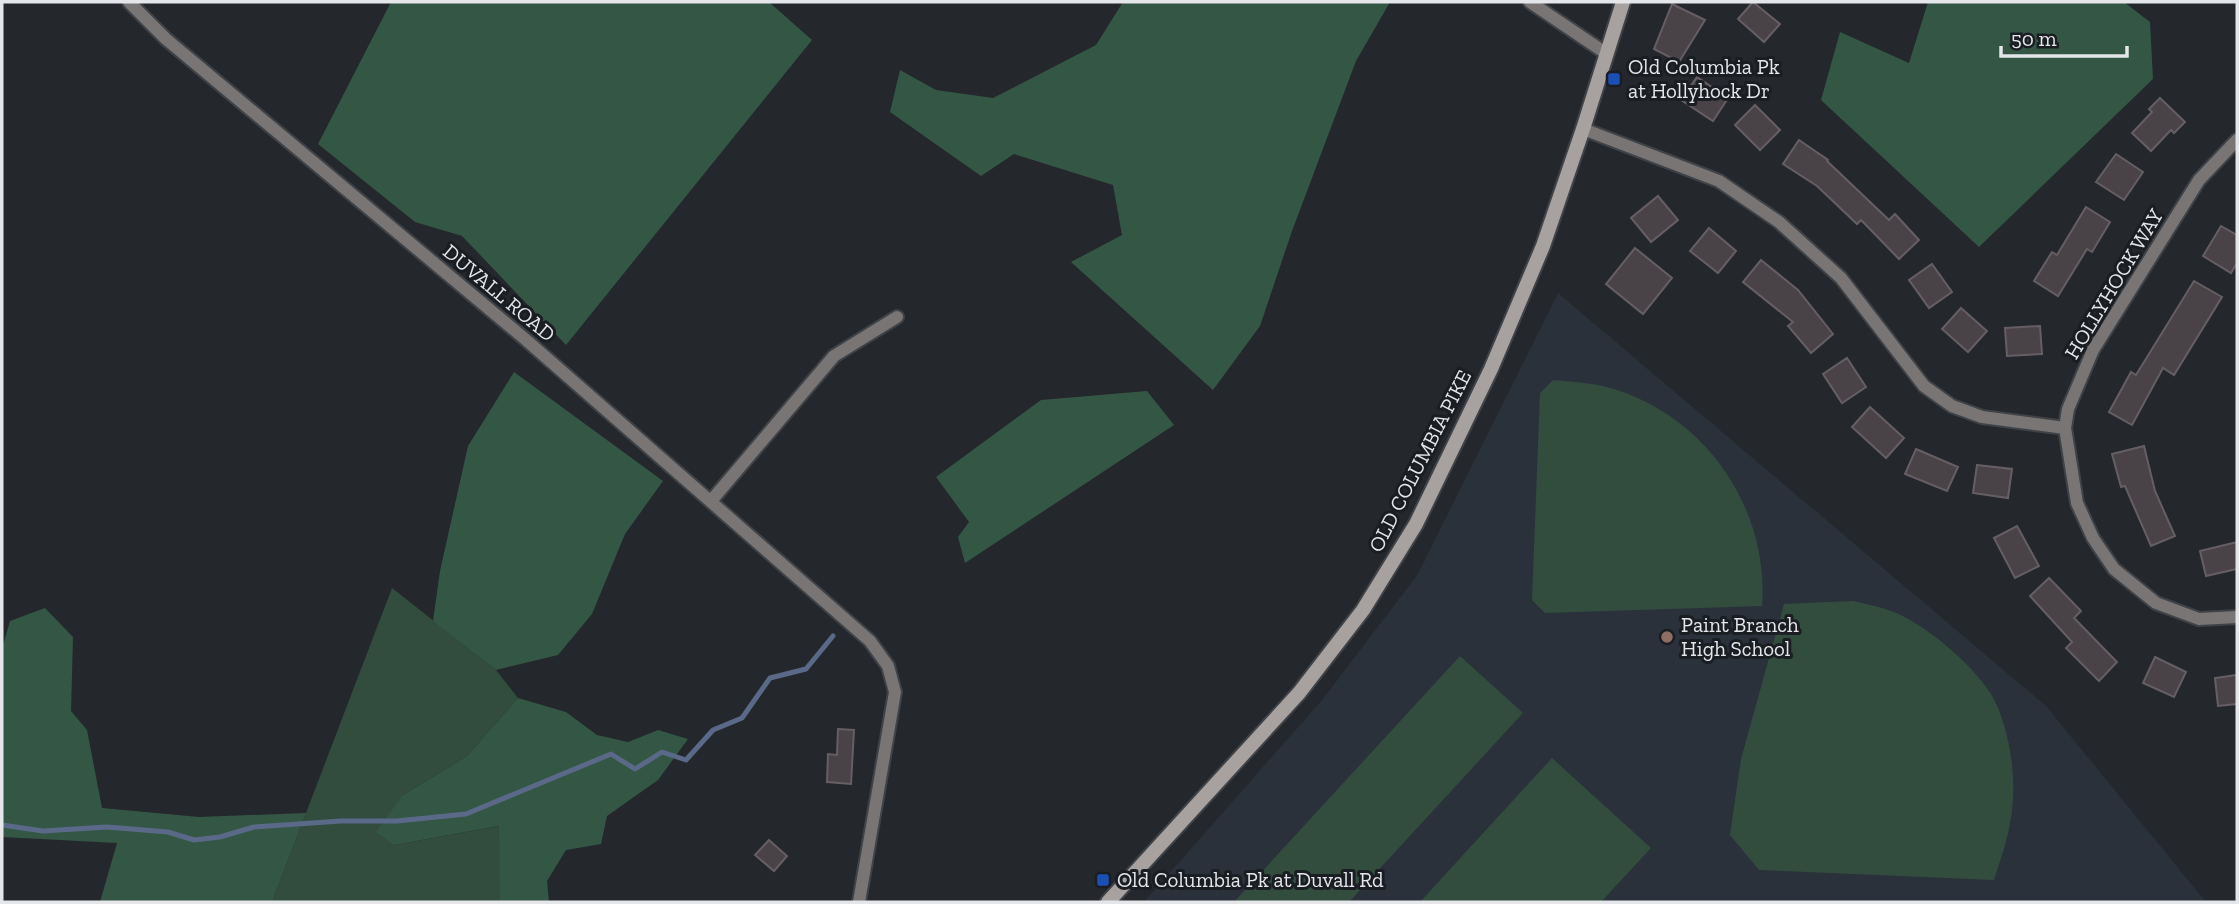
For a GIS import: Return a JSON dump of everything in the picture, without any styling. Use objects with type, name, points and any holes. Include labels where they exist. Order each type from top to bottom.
[{"type":"main road","name":"OLD COLUMBIA PIKE","points":[[1108,902],[1299,693],[1363,610],[1416,524],[1491,369],[1543,247],[1623,2]]},
{"type":"street","name":"DUVALL ROAD","points":[[129,2],[166,39],[525,339],[870,641],[888,666],[895,692],[859,902]]},
{"type":"street","points":[[1530,2],[1607,54]]},
{"type":"street","points":[[1583,129],[1719,181],[1779,222],[1841,278],[1924,386],[1952,406],[1982,417],[2065,428]]},
{"type":"street","name":"HOLLYHOCK WAY","points":[[2237,140],[2199,180],[2093,350],[2068,409],[2065,428],[2077,503],[2093,538],[2114,569],[2156,603],[2199,619],[2237,617]]},
{"type":"street","points":[[711,501],[834,356],[897,317]]},
{"type":"shaded area","name":"Paint Branch High School","points":[[1558,293],[2046,706],[2206,902],[1144,902],[1322,700],[1418,574]]},
{"type":"green space","points":[[391,2],[769,2],[812,40],[566,345],[462,236],[415,222],[318,144]]},
{"type":"green space","points":[[1123,2],[1390,2],[1356,61],[1292,231],[1260,326],[1213,390],[1071,262],[1122,235],[1113,185],[1014,154],[981,176],[890,112],[900,70],[936,90],[993,98],[1096,45]]},
{"type":"green space","points":[[1928,2],[2124,2],[2150,22],[2153,79],[1979,247],[1821,100],[1840,32],[1909,63]]},
{"type":"green space","points":[[514,372],[663,481],[625,534],[592,614],[558,655],[496,670],[433,621],[440,571],[468,446]]},
{"type":"green space","points":[[1553,380],[1609,388],[1650,404],[1679,423],[1705,446],[1727,474],[1743,504],[1755,536],[1762,571],[1762,606],[1545,613],[1532,600],[1540,393]]},
{"type":"green space","points":[[1147,391],[1174,425],[965,563],[958,537],[969,522],[936,477],[1041,400]]},
{"type":"green space","points":[[392,588],[496,670],[518,698],[467,756],[403,795],[394,845],[500,826],[500,902],[272,902]]},
{"type":"green space","points":[[1853,601],[1894,612],[1920,626],[1960,658],[1991,694],[2004,723],[2013,774],[2009,830],[1994,880],[1759,870],[1730,835],[1741,759],[1784,604]]},
{"type":"green space","points":[[45,608],[73,637],[71,711],[87,730],[102,808],[199,817],[306,813],[272,902],[100,902],[117,843],[2,837],[2,649],[10,621]]},
{"type":"green space","points":[[1460,656],[1523,713],[1349,902],[1234,902]]},
{"type":"green space","points":[[518,698],[566,712],[597,735],[628,742],[658,730],[688,739],[658,780],[607,816],[601,844],[566,850],[547,881],[549,902],[500,902],[499,826],[394,845],[376,832],[403,795],[467,756]]},
{"type":"green space","points":[[1552,758],[1651,848],[1601,902],[1420,902]]},
{"type":"building","points":[[1753,2],[1780,24],[1764,42],[1738,19]]},
{"type":"building","points":[[1672,4],[1705,20],[1679,62],[1654,49]]},
{"type":"building","points":[[1697,77],[1728,98],[1713,121],[1681,100]]},
{"type":"building","points":[[2160,98],[2185,122],[2174,133],[2171,130],[2151,151],[2132,133],[2152,112],[2149,109]]},
{"type":"building","points":[[1755,105],[1780,130],[1760,150],[1735,125]]},
{"type":"building","points":[[1799,140],[1828,160],[1889,220],[1895,214],[1919,240],[1899,259],[1861,220],[1857,224],[1817,186],[1783,164]]},
{"type":"building","points":[[2116,154],[2143,172],[2124,200],[2096,182]]},
{"type":"building","points":[[1658,196],[1678,220],[1651,242],[1631,218]]},
{"type":"building","points":[[2086,207],[2110,222],[2092,252],[2087,249],[2058,296],[2034,281],[2052,252],[2057,255]]},
{"type":"building","points":[[2221,226],[2237,235],[2237,263],[2231,273],[2203,256]]},
{"type":"building","points":[[1709,228],[1736,251],[1718,273],[1690,251]]},
{"type":"building","points":[[1635,248],[1672,278],[1643,314],[1606,284]]},
{"type":"building","points":[[1761,260],[1798,290],[1833,334],[1811,353],[1788,326],[1793,322],[1743,282]]},
{"type":"building","points":[[1932,264],[1952,292],[1929,308],[1909,280]]},
{"type":"building","points":[[2194,281],[2222,297],[2174,375],[2163,368],[2132,425],[2109,412],[2131,372],[2136,375]]},
{"type":"building","points":[[1961,308],[1987,331],[1968,352],[1942,329]]},
{"type":"building","points":[[2040,326],[2042,354],[2007,356],[2005,328]]},
{"type":"building","points":[[1847,358],[1866,387],[1842,403],[1823,374]]},
{"type":"building","points":[[1870,407],[1904,438],[1886,458],[1852,427]]},
{"type":"building","points":[[2144,446],[2155,491],[2175,536],[2151,546],[2125,486],[2121,487],[2112,454]]},
{"type":"building","points":[[1916,449],[1958,467],[1947,491],[1905,474]]},
{"type":"building","points":[[1977,465],[2012,469],[2008,498],[1973,493]]},
{"type":"building","points":[[2017,526],[2039,566],[2015,578],[1994,538]]},
{"type":"building","points":[[2237,542],[2237,569],[2206,576],[2200,551]]},
{"type":"building","points":[[2049,578],[2081,611],[2074,618],[2117,662],[2099,681],[2066,648],[2072,642],[2030,596]]},
{"type":"building","points":[[2155,657],[2186,672],[2174,697],[2143,683]]},
{"type":"building","points":[[2237,675],[2237,704],[2218,706],[2215,678]]},
{"type":"building","points":[[838,729],[854,730],[851,784],[827,782],[828,754],[837,755]]},
{"type":"building","points":[[769,840],[787,856],[774,871],[755,855]]},
{"type":"waterway","points":[[2,825],[43,831],[107,827],[168,832],[194,840],[220,837],[254,827],[341,821],[397,821],[466,814],[611,754],[635,769],[662,752],[686,760],[713,730],[742,718],[770,678],[806,669],[833,636]]},
{"type":"place","name":"Old Columbia Pk at Hollyhock Dr","points":[[1614,79]]},
{"type":"place","name":"Paint Branch High School","points":[[1667,637]]},
{"type":"place","name":"Old Columbia Pk at Duvall Rd","points":[[1103,880]]}]
